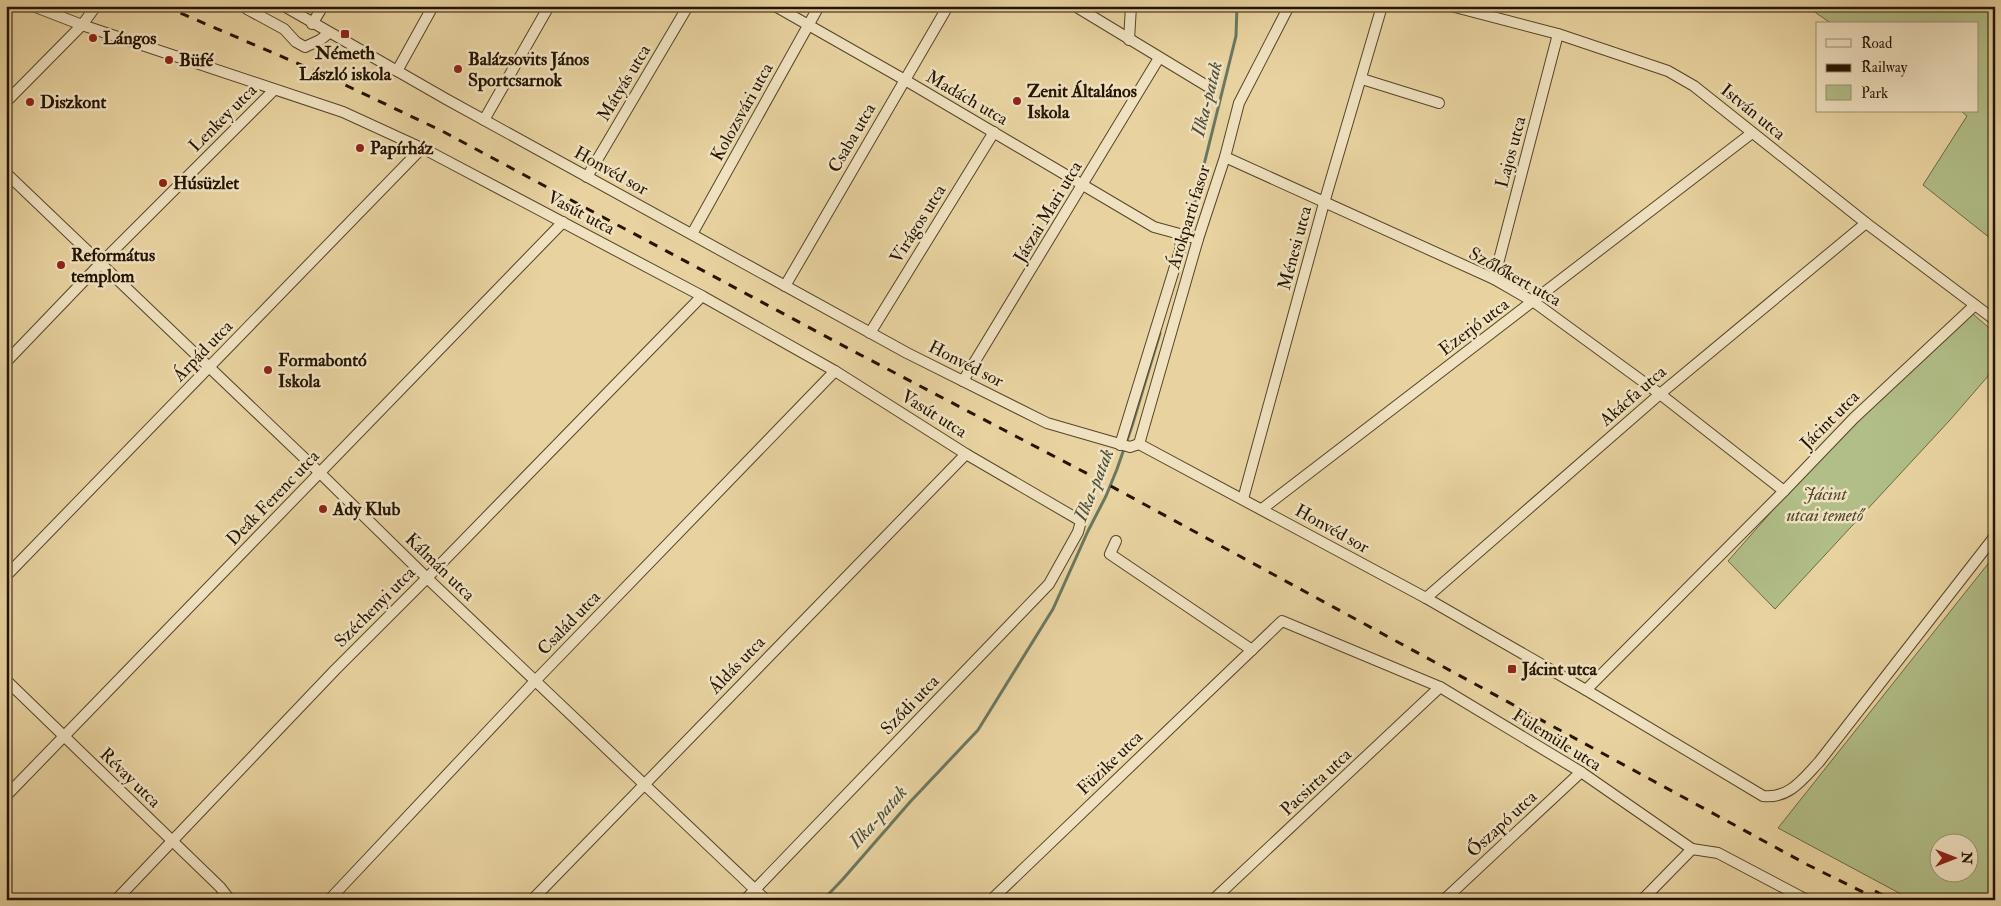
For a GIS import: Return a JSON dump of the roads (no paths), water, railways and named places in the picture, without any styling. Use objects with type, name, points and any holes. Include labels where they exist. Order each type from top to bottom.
[{"type":"street","name":"Vasút utca","points":[[33,6],[82,25],[186,58],[274,90],[343,112],[422,148],[702,296],[835,371],[966,454],[1081,520]]},
{"type":"street","points":[[6,102],[82,25],[96,6]]},
{"type":"street","points":[[246,6],[246,8],[284,29],[296,42],[305,47],[320,40],[329,33]]},
{"type":"street","name":"Honvéd sor","points":[[284,6],[312,24],[587,177],[870,333],[963,381],[1047,423],[1128,445],[1262,509],[1426,598],[1586,690],[1753,792],[1763,796],[1774,798],[1786,794],[1819,762],[1995,536]]},
{"type":"street","points":[[312,24],[323,6]]},
{"type":"street","points":[[396,71],[433,6]]},
{"type":"street","points":[[484,120],[549,6]]},
{"type":"street","name":"Mátyás utca","points":[[587,177],[688,6]]},
{"type":"street","name":"Madách utca","points":[[775,6],[1154,226],[1188,237]]},
{"type":"street","name":"Kolozsvári utca","points":[[692,234],[819,6]]},
{"type":"street","name":"Csaba utca","points":[[785,286],[948,6]]},
{"type":"street","points":[[1074,6],[1207,86]]},
{"type":"street","points":[[1129,40],[1131,6]]},
{"type":"street","name":"Árokparti fasor","points":[[1128,445],[1188,237],[1225,157],[1239,103],[1289,6]]},
{"type":"street","name":"Ménesi utca","points":[[1243,499],[1324,203],[1382,6]]},
{"type":"street","name":"István utca","points":[[1451,6],[1558,34],[1668,71],[1694,86],[1866,223],[1995,320]]},
{"type":"street","name":"Lajos utca","points":[[1494,279],[1558,34]]},
{"type":"street","name":"Jászai Mari utca","points":[[963,381],[1084,185],[1159,58]]},
{"type":"street","points":[[1362,79],[1439,103]]},
{"type":"street","name":"Lenkey utca","points":[[6,362],[101,263],[274,90]]},
{"type":"street","name":"Virágos utca","points":[[870,333],[994,132]]},
{"type":"street","name":"Ezerjó utca","points":[[1262,509],[1752,133]]},
{"type":"street","name":"Árpád utca","points":[[6,576],[422,148]]},
{"type":"street","name":"Szőlőkert utca","points":[[1225,157],[1494,279],[1534,302],[1660,394],[1784,491]]},
{"type":"street","name":"Kálmán utca","points":[[6,173],[427,578],[766,900]]},
{"type":"street","name":"Deák Ferenc utca","points":[[6,796],[563,222]]},
{"type":"street","name":"Akácfa utca","points":[[1426,598],[1660,394],[1866,223]]},
{"type":"street","name":"Árokparti fasor","points":[[1128,445],[1180,246],[1188,237]]},
{"type":"street","name":"Széchenyi utca","points":[[116,900],[335,670],[702,296]]},
{"type":"street","name":"Jácint utca","points":[[1586,690],[1854,418],[1975,305]]},
{"type":"street","name":"Család utca","points":[[329,900],[536,680],[835,371]]},
{"type":"street","name":"Áldás utca","points":[[532,900],[966,454]]},
{"type":"street","name":"Sződi utca","points":[[745,900],[1049,584],[1078,532],[1081,520]]},
{"type":"street","points":[[1116,541],[1110,554],[1252,650]]},
{"type":"street","name":"Füzike utca","points":[[991,900],[1282,621]]},
{"type":"street","name":"Fülemüle utca","points":[[1282,621],[1440,687],[1582,772],[1692,849],[1718,853],[1807,900]]},
{"type":"street","name":"Révay utca","points":[[6,680],[172,842],[220,886],[228,899]]},
{"type":"street","name":"Pacsirta utca","points":[[1213,900],[1440,687]]},
{"type":"street","name":"Őszapó utca","points":[[1444,900],[1582,772]]},
{"type":"street","points":[[1642,900],[1692,849]]},
{"type":"waterway","name":"Ilka-patak","points":[[1187,233],[1236,36],[1237,6]]},
{"type":"waterway","name":"Ilka-patak","points":[[823,900],[910,802],[978,730],[1053,609],[1117,469],[1160,333]]},
{"type":"railway","points":[[164,6],[320,73],[442,131],[855,352],[1107,484],[1808,865],[1879,900]]},
{"type":"railway","points":[[1875,891],[1892,900]]},
{"type":"place","name":"Németh László iskola","points":[[345,34]]},
{"type":"place","name":"Lángos","points":[[93,38]]},
{"type":"place","name":"Büfé","points":[[169,60]]},
{"type":"place","name":"Balázsovits János Sportcsarnok","points":[[458,69]]},
{"type":"place","name":"Zenit Általános Iskola","points":[[1017,101]]},
{"type":"place","name":"Diszkont","points":[[30,102]]},
{"type":"place","name":"Papírház","points":[[360,148]]},
{"type":"place","name":"Húsüzlet","points":[[163,183]]},
{"type":"place","name":"Református templom","points":[[61,265]]},
{"type":"place","name":"Formabontó Iskola","points":[[268,370]]},
{"type":"place","name":"Ady Klub","points":[[323,509]]},
{"type":"place","name":"Jácint utca","points":[[1512,669]]},
{"type":"park label","name":"Jácint utcai temető","points":[[1825,504]]}]
